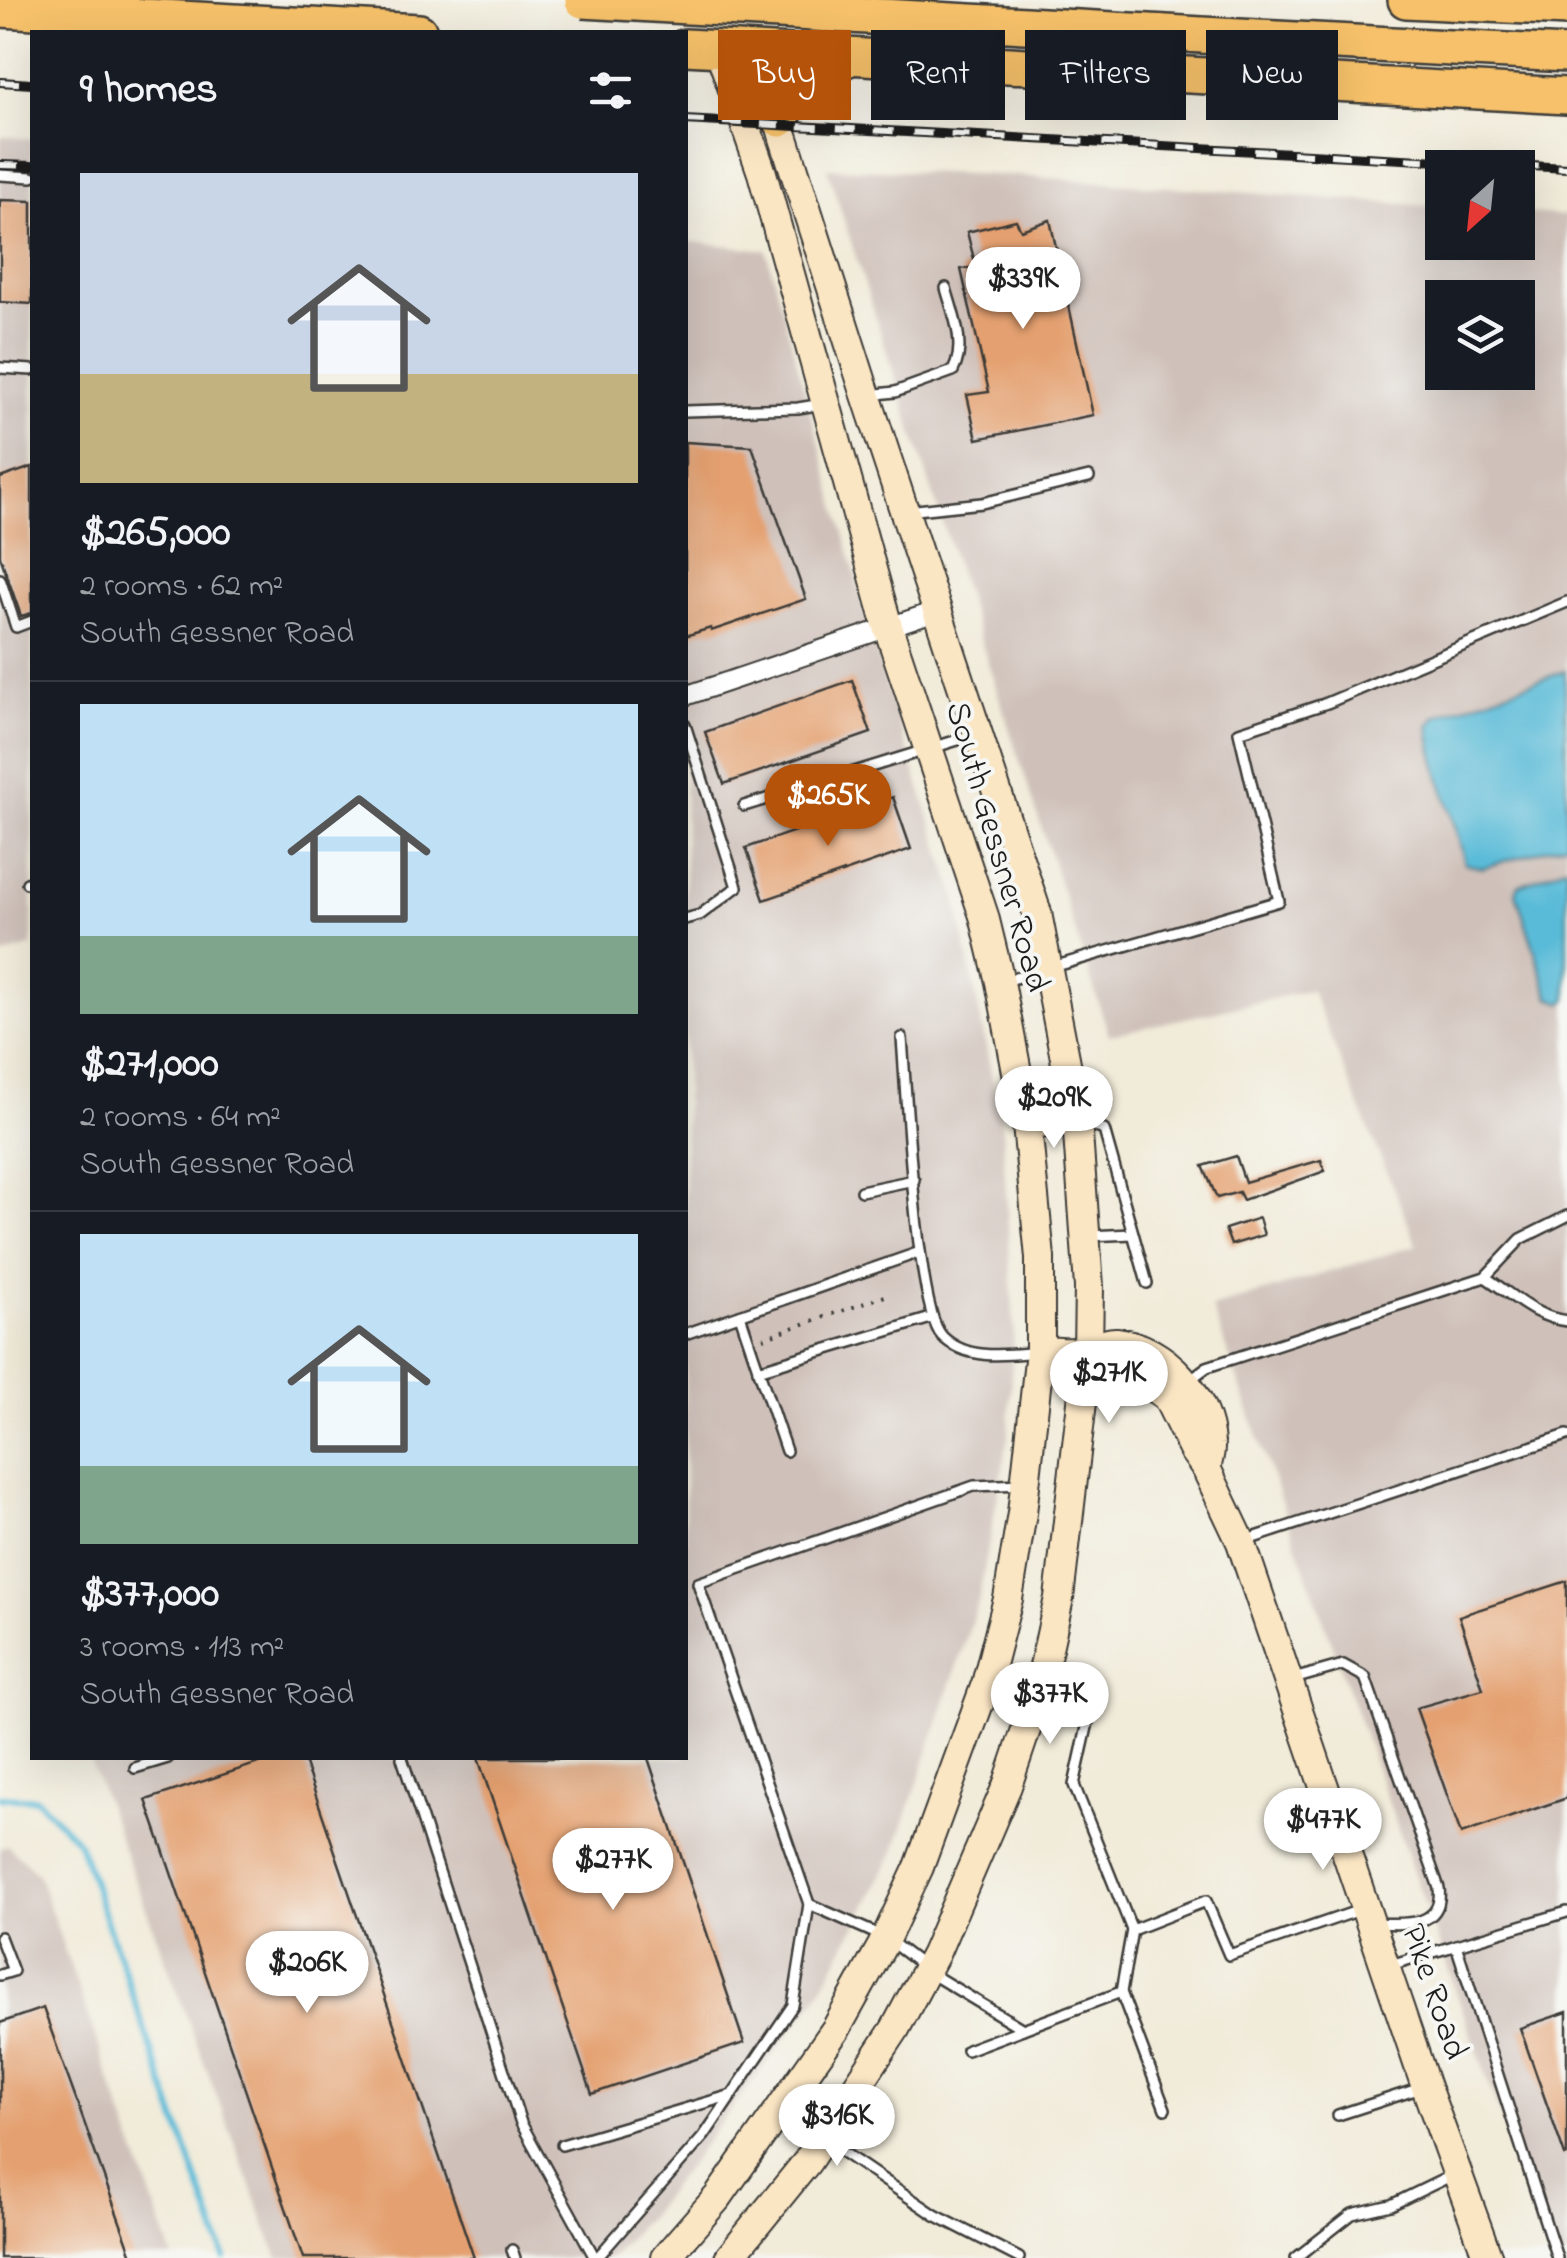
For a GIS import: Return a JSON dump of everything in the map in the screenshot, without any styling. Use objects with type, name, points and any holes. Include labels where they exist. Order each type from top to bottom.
[{"type":"highway","points":[[583,0],[1567,54]]},
{"type":"highway","points":[[1406,0],[1567,8]]},
{"type":"highway","points":[[0,9],[383,30]]},
{"type":"highway","points":[[851,58],[1567,96]]},
{"type":"main road","name":"South Gessner Road","points":[[665,2258],[718,2197],[836,2029],[886,1938],[918,1868],[986,1684],[1008,1599],[1040,1351],[1040,1258],[1026,1125],[984,916],[888,627],[762,173],[702,48]]},
{"type":"main road","name":"South Gessner Road","points":[[728,2258],[823,2138],[895,2028],[927,1970],[1000,1802],[1038,1694],[1058,1598],[1088,1351],[1089,1287],[1076,1120],[1037,913],[866,395],[780,120]]},
{"type":"main road","points":[[826,404],[866,395]]},
{"type":"main road","points":[[859,521],[904,512]]},
{"type":"main road","points":[[1026,1125],[1076,1120]]},
{"type":"main road","name":"Pike Road","points":[[1040,1351],[1088,1351],[1106,1342],[1140,1347],[1170,1366],[1176,1390],[1198,1402],[1210,1444],[1206,1468],[1241,1542],[1488,2258]]},
{"type":"street","points":[[688,695],[936,611]]},
{"type":"lane","points":[[0,175],[30,177]]},
{"type":"lane","points":[[866,395],[895,392],[953,370],[960,359],[960,344],[946,288]]},
{"type":"lane","points":[[0,368],[30,370]]},
{"type":"lane","points":[[688,411],[826,404]]},
{"type":"lane","points":[[904,512],[982,503],[1089,476]]},
{"type":"lane","points":[[0,578],[16,628],[30,623]]},
{"type":"lane","points":[[1000,982],[1278,901],[1238,732],[1326,704],[1567,602]]},
{"type":"lane","points":[[744,806],[977,734]]},
{"type":"lane","points":[[688,742],[737,886],[700,915],[688,918]]},
{"type":"lane","points":[[902,1038],[920,1252],[931,1318],[940,1335],[976,1354],[1003,1356],[1040,1351]]},
{"type":"lane","points":[[1076,1120],[1104,1130],[1147,1283]]},
{"type":"lane","points":[[861,1192],[914,1180]]},
{"type":"lane","points":[[1176,1390],[1207,1367],[1485,1278],[1520,1240],[1567,1216]]},
{"type":"lane","points":[[1085,1236],[1133,1234]]},
{"type":"lane","points":[[688,1333],[920,1252]]},
{"type":"lane","points":[[1485,1278],[1527,1308],[1548,1318],[1567,1321]]},
{"type":"lane","points":[[740,1315],[786,1451]]},
{"type":"lane","points":[[758,1370],[931,1318]]},
{"type":"lane","points":[[1241,1542],[1567,1435]]},
{"type":"lane","points":[[688,1586],[974,1486],[1025,1484]]},
{"type":"lane","points":[[403,1760],[521,2123],[596,2258],[704,2136],[793,2004],[809,1904],[698,1583]]},
{"type":"lane","points":[[1132,1930],[1206,1901],[1229,1955],[1368,1915],[1410,1923],[1424,1920],[1434,1912],[1440,1901],[1439,1888],[1366,1677],[1343,1665],[1288,1680]]},
{"type":"lane","points":[[1091,1708],[1074,1785],[1132,1930],[1120,1992],[1165,2109]]},
{"type":"lane","points":[[135,1768],[161,1760]]},
{"type":"lane","points":[[809,1904],[886,1938],[927,1970],[1023,2029]]},
{"type":"lane","points":[[1385,1966],[1567,1912]]},
{"type":"lane","points":[[0,1936],[13,1970],[0,1975]]},
{"type":"lane","points":[[1456,1945],[1557,2258]]},
{"type":"lane","points":[[968,2050],[1120,1992]]},
{"type":"lane","points":[[1338,2115],[1426,2087]]},
{"type":"lane","points":[[562,2145],[732,2095]]},
{"type":"lane","points":[[823,2138],[935,2215],[1019,2258]]},
{"type":"lane","points":[[1296,2258],[1352,2214],[1390,2205],[1458,2173]]},
{"type":"path","points":[[749,1343],[891,1294]]},
{"type":"shaded area","points":[[0,136],[30,139],[30,947],[0,956]]},
{"type":"shaded area","points":[[827,168],[1018,176],[1425,206],[1425,260],[1535,260],[1535,213],[1567,216],[1567,2258],[1551,2258],[1212,1308],[1417,1245],[1311,990],[1109,1035]]},
{"type":"shaded area","points":[[688,241],[766,250],[883,675],[956,897],[1002,1127],[1014,1329],[1008,1440],[978,1603],[894,1854],[818,1996],[652,2212],[610,2258],[278,2258],[90,1760],[688,1760]]},
{"type":"shaded area","points":[[7,1845],[38,1874],[173,2258],[0,2258],[0,1848]]},
{"type":"water","points":[[1565,671],[1567,843],[1482,868],[1465,864],[1435,761],[1429,726],[1436,716]]},
{"type":"water","points":[[1567,866],[1567,1000],[1563,1003],[1550,998],[1516,893],[1518,886]]},
{"type":"building","points":[[0,200],[30,201],[30,304],[0,302]]},
{"type":"building","points":[[1016,220],[1021,230],[1050,220],[1093,415],[977,439],[967,395],[989,392],[961,269],[976,267],[967,232]]},
{"type":"building","points":[[688,442],[752,446],[806,599],[688,635]]},
{"type":"building","points":[[30,468],[30,614],[21,616],[0,556],[0,478]]},
{"type":"building","points":[[852,680],[871,733],[724,784],[705,732]]},
{"type":"building","points":[[893,797],[911,849],[764,900],[746,848]]},
{"type":"building","points":[[1236,1156],[1245,1182],[1321,1160],[1325,1171],[1243,1200],[1239,1192],[1217,1198],[1203,1166]]},
{"type":"building","points":[[1259,1218],[1264,1235],[1231,1245],[1225,1229]]},
{"type":"building","points":[[1567,1581],[1567,1798],[1461,1834],[1416,1708],[1483,1689],[1459,1616]]},
{"type":"building","points":[[268,1760],[304,1760],[474,2258],[303,2258],[146,1800]]},
{"type":"building","points":[[479,1760],[649,1760],[744,2043],[592,2094]]},
{"type":"building","points":[[43,2008],[133,2258],[0,2258],[0,2023]]},
{"type":"building","points":[[1567,2012],[1567,2155],[1565,2156],[1520,2028]]},
{"type":"waterway","points":[[0,1797],[37,1799],[79,1843],[225,2258]]},
{"type":"railway","points":[[0,82],[30,84]]},
{"type":"railway","points":[[688,120],[1567,168]]},
{"type":"railway","points":[[0,165],[30,166]]}]
